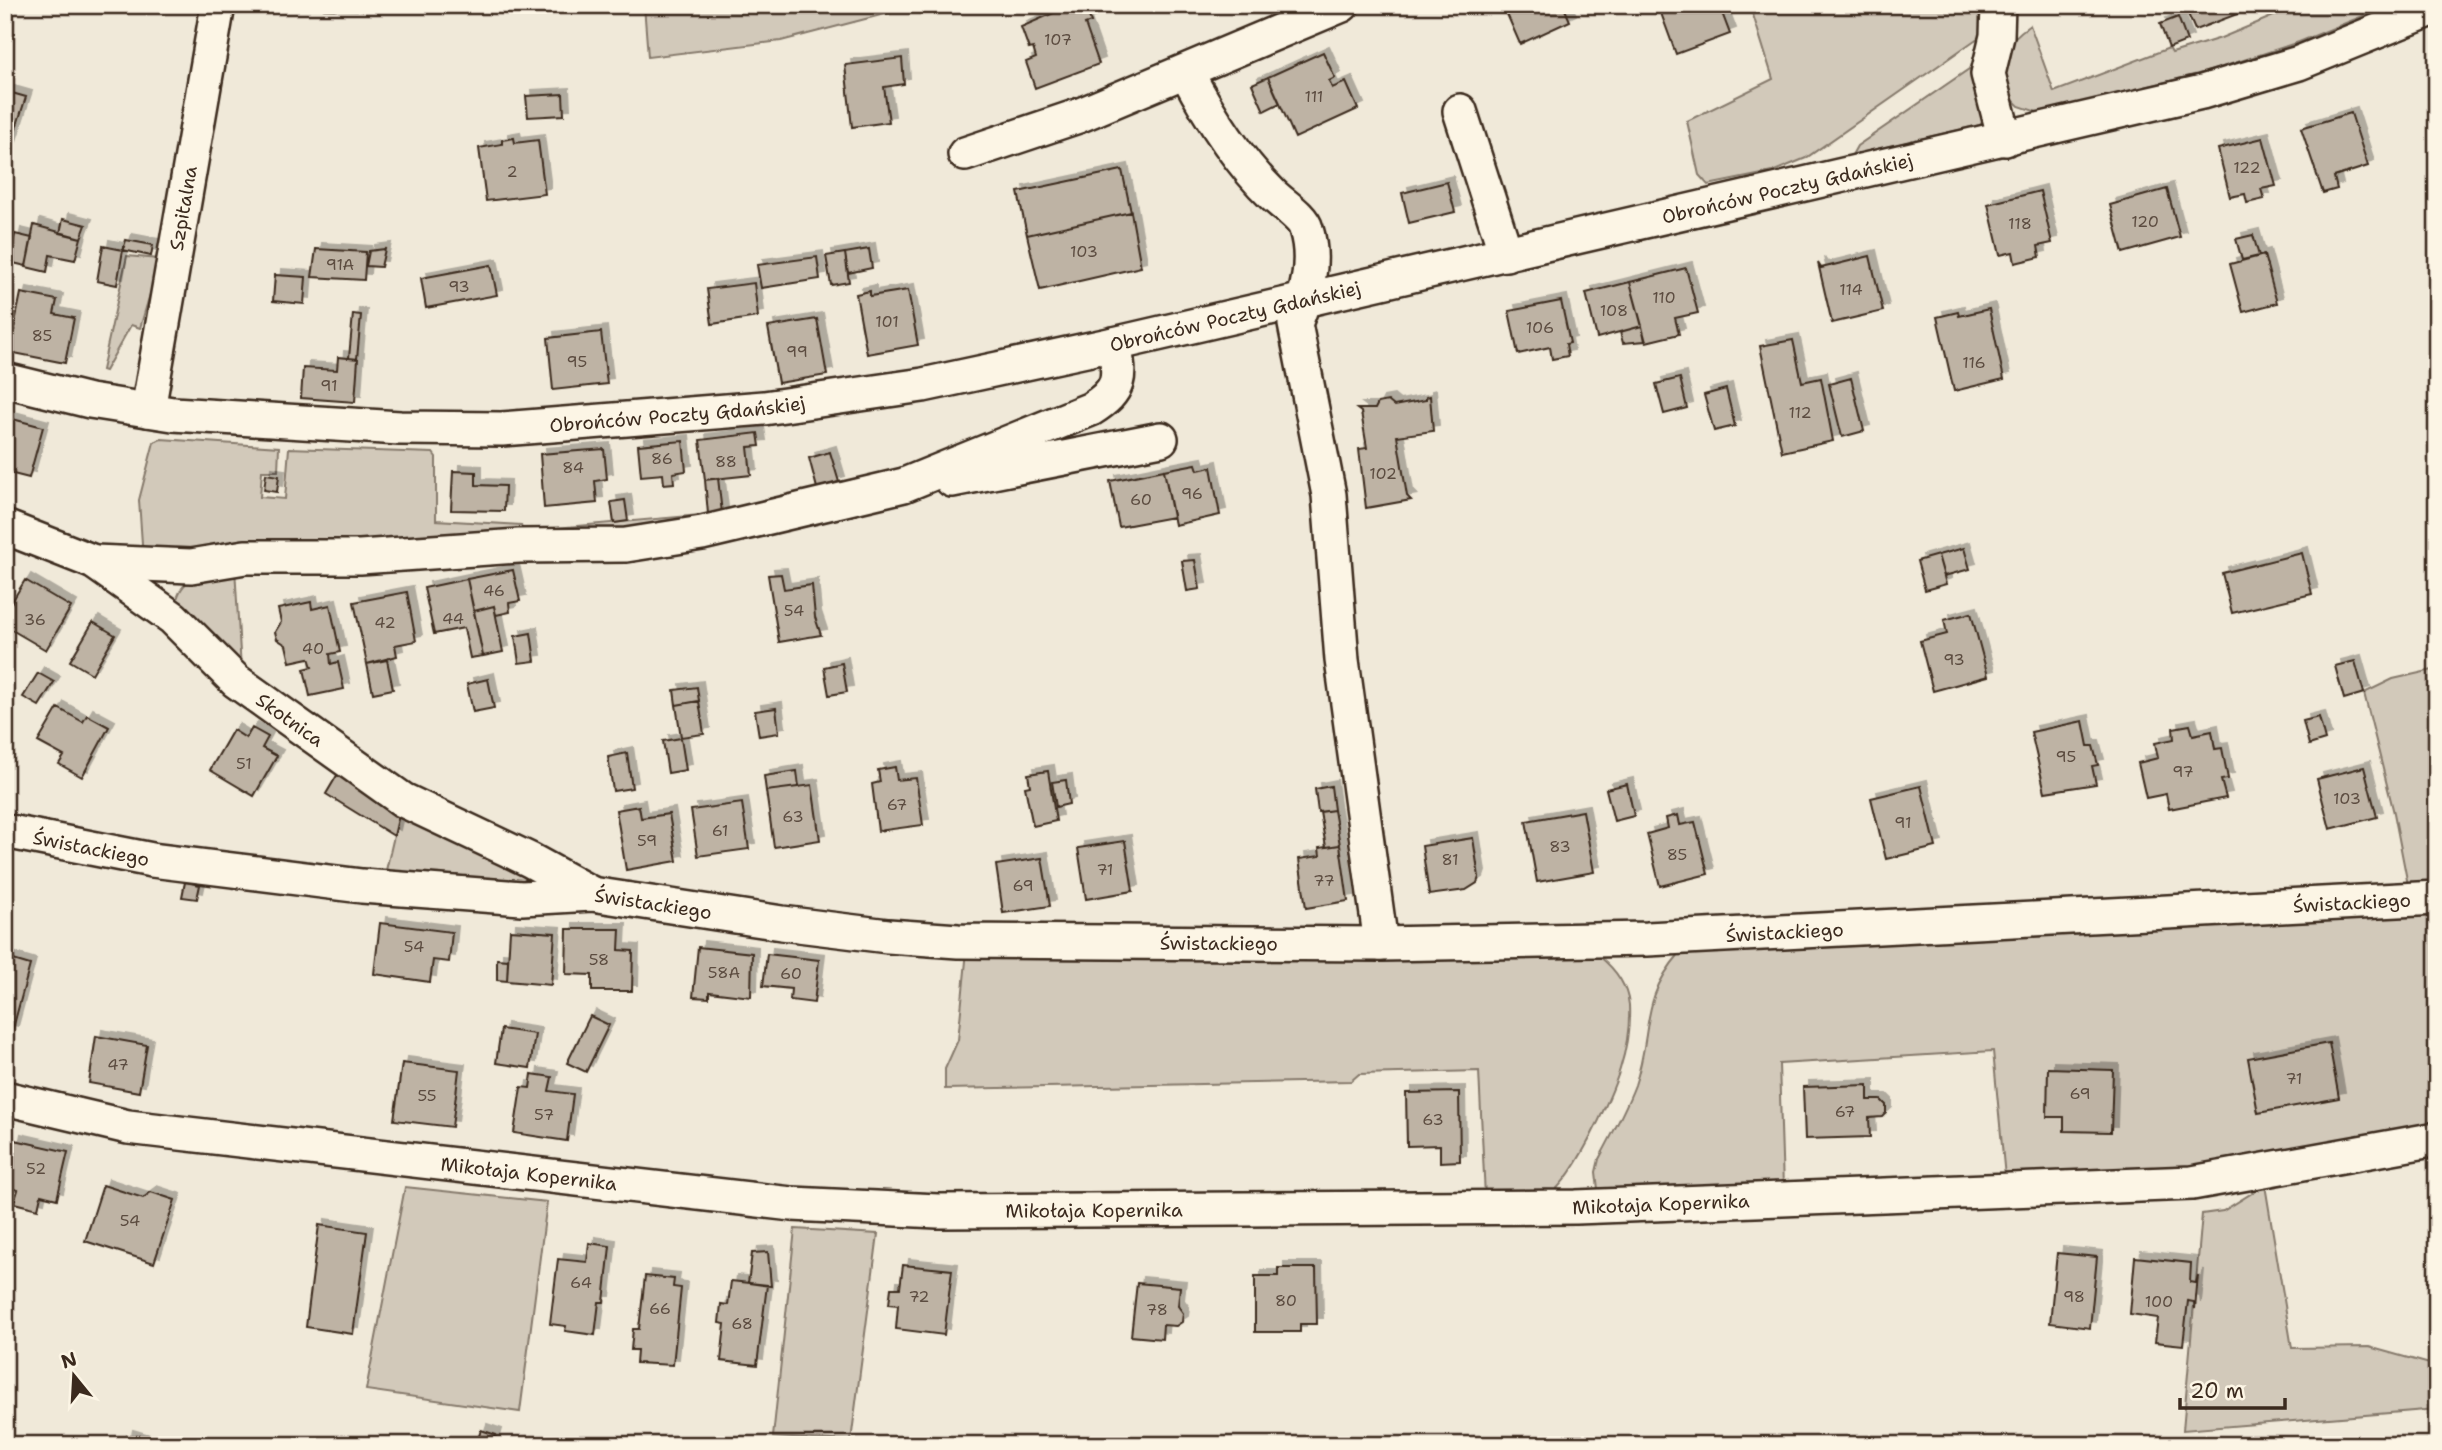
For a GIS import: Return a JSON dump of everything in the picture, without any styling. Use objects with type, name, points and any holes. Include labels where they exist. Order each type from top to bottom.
[{"type":"street","name":"Szpitalna","points":[[148,410],[218,5]]},
{"type":"street","points":[[965,154],[1078,116],[1187,73],[1342,5]]},
{"type":"street","points":[[1998,5],[1997,36],[1989,74],[2005,139]]},
{"type":"street","name":"Obrońców Poczty Gdańskiej","points":[[5,380],[90,401],[148,410],[270,422],[502,429],[764,408],[923,385],[1114,344],[2202,92],[2299,63],[2437,6]]},
{"type":"street","points":[[1187,73],[1200,99],[1249,171],[1306,226],[1311,261],[1304,300],[1295,324],[1329,495],[1342,660],[1381,944]]},
{"type":"street","points":[[1460,111],[1506,254]]},
{"type":"street","points":[[904,485],[1091,409],[1112,396],[1118,363],[1114,344]]},
{"type":"street","points":[[94,562],[191,566],[245,557],[360,557],[519,546],[626,545],[702,533],[904,485],[950,480],[1161,439]]},
{"type":"street","name":"Skotnica","points":[[5,527],[94,562],[173,618],[236,681],[403,800],[530,860],[592,894]]},
{"type":"street","name":"Świstackiego","points":[[5,831],[152,860],[362,886],[522,898],[592,894],[888,936],[1173,945],[1647,939],[2437,898]]},
{"type":"street","name":"Mikołaja Kopernika","points":[[5,1098],[128,1127],[792,1204],[938,1210],[1576,1207],[2192,1183],[2437,1139]]},
{"type":"shaded area","points":[[644,5],[919,5],[781,41],[648,57]]},
{"type":"shaded area","points":[[1750,5],[1992,5],[1985,33],[1806,158],[1772,172],[1708,185],[1699,175],[1687,121],[1773,79]]},
{"type":"shaded area","points":[[2300,5],[2390,5],[2299,42],[2210,71],[2040,113],[2019,106],[2005,92],[2004,61],[2008,46],[2030,25],[2054,92],[2169,48],[2172,53],[2221,38]]},
{"type":"shaded area","points":[[1972,67],[1977,70],[1990,111],[1980,125],[1852,155],[1857,146]]},
{"type":"shaded area","points":[[127,256],[159,259],[158,267],[140,328],[131,325],[105,371],[102,370]]},
{"type":"shaded area","points":[[161,439],[279,447],[278,471],[262,471],[260,497],[285,499],[289,448],[433,453],[436,457],[436,520],[521,525],[522,531],[722,513],[703,526],[143,558],[139,500],[154,442]]},
{"type":"shaded area","points":[[235,568],[241,670],[176,604],[179,594],[190,580],[206,573]]},
{"type":"shaded area","points":[[2437,669],[2437,888],[2408,885],[2394,813],[2364,693],[2393,679]]},
{"type":"shaded area","points":[[400,810],[529,878],[529,885],[384,879]]},
{"type":"shaded area","points":[[2437,907],[2437,1132],[2190,1173],[2005,1177],[1993,1051],[1779,1064],[1783,1188],[1611,1196],[1598,1189],[1596,1172],[1599,1159],[1635,1085],[1652,1001],[1667,970],[1680,953]]},
{"type":"shaded area","points":[[967,951],[1599,956],[1615,972],[1626,991],[1629,1005],[1626,1046],[1616,1082],[1589,1140],[1566,1178],[1554,1191],[1538,1198],[1485,1197],[1479,1071],[1359,1074],[1351,1081],[945,1089],[945,1069],[958,1040]]},
{"type":"shaded area","points":[[2265,1185],[2292,1348],[2369,1347],[2437,1366],[2437,1409],[2183,1430],[2202,1214],[2223,1211]]},
{"type":"shaded area","points":[[405,1187],[547,1202],[520,1412],[366,1390]]},
{"type":"shaded area","points":[[795,1229],[878,1234],[851,1441],[773,1437]]},
{"type":"building","points":[[324,5],[379,5],[379,10],[324,9]]},
{"type":"building","points":[[1072,5],[1085,5],[1091,22],[1085,24],[1099,64],[1035,88],[1026,62],[1036,58],[1033,48],[1029,49],[1021,27]]},
{"type":"building","points":[[1503,5],[1568,5],[1564,7],[1570,21],[1520,44]]},
{"type":"building","points":[[1658,5],[1719,5],[1730,34],[1676,54]]},
{"type":"building","points":[[2184,5],[2246,5],[2248,10],[2195,30]]},
{"type":"building","points":[[2178,17],[2187,41],[2169,48],[2160,24]]},
{"type":"building","points":[[1323,52],[1335,78],[1329,81],[1332,88],[1346,82],[1358,109],[1295,138],[1268,77]]},
{"type":"building","points":[[902,58],[904,84],[884,87],[889,122],[852,127],[845,65]]},
{"type":"building","points":[[1268,77],[1280,103],[1264,111],[1252,84]]},
{"type":"building","points":[[5,91],[26,97],[9,150],[5,149]]},
{"type":"building","points":[[563,94],[564,115],[528,117],[526,96]]},
{"type":"building","points":[[2351,113],[2368,166],[2334,177],[2337,189],[2323,193],[2301,128]]},
{"type":"building","points":[[514,138],[515,143],[538,140],[545,194],[486,201],[479,148],[502,144],[502,140]]},
{"type":"building","points":[[2263,138],[2276,186],[2261,189],[2264,199],[2247,203],[2245,194],[2230,197],[2218,149]]},
{"type":"building","points":[[1122,170],[1131,212],[1027,235],[1018,192]]},
{"type":"building","points":[[1447,182],[1455,212],[1409,223],[1402,193]]},
{"type":"building","points":[[2167,189],[2180,237],[2123,253],[2110,205]]},
{"type":"building","points":[[2040,191],[2052,243],[2038,246],[2040,257],[2015,263],[2013,252],[2000,255],[1988,204]]},
{"type":"building","points":[[1131,212],[1141,267],[1040,290],[1027,235]]},
{"type":"building","points":[[63,219],[86,225],[81,238],[60,233]]},
{"type":"building","points":[[34,225],[81,238],[75,260],[50,255],[47,272],[26,267]]},
{"type":"building","points":[[15,234],[32,238],[26,266],[9,262]]},
{"type":"building","points":[[2253,235],[2259,256],[2242,260],[2236,239]]},
{"type":"building","points":[[126,240],[153,245],[151,256],[123,250]]},
{"type":"building","points":[[103,246],[123,250],[117,285],[97,281]]},
{"type":"building","points":[[316,249],[366,252],[364,280],[312,277]]},
{"type":"building","points":[[385,249],[381,267],[366,266],[369,251]]},
{"type":"building","points":[[869,249],[872,268],[848,273],[845,253]]},
{"type":"building","points":[[845,253],[849,282],[831,285],[826,256]]},
{"type":"building","points":[[2264,255],[2277,303],[2243,312],[2230,264]]},
{"type":"building","points":[[1870,256],[1883,311],[1832,323],[1818,263],[1821,268]]},
{"type":"building","points":[[817,257],[820,279],[761,288],[757,265]]},
{"type":"building","points":[[491,265],[497,295],[426,308],[421,278]]},
{"type":"building","points":[[1686,268],[1698,313],[1675,318],[1679,334],[1646,342],[1630,282]]},
{"type":"building","points":[[275,275],[306,277],[304,304],[273,301]]},
{"type":"building","points":[[1630,282],[1642,326],[1597,338],[1586,293]]},
{"type":"building","points":[[754,283],[758,317],[712,324],[707,289]]},
{"type":"building","points":[[908,290],[918,345],[867,354],[856,294],[870,291],[870,296]]},
{"type":"building","points":[[21,293],[57,300],[54,314],[74,318],[65,363],[9,352]]},
{"type":"building","points":[[1561,301],[1570,343],[1566,344],[1568,356],[1552,359],[1550,347],[1518,354],[1509,311]]},
{"type":"building","points":[[1989,309],[2004,379],[1954,391],[1937,317],[1958,312],[1959,316]]},
{"type":"building","points":[[353,314],[361,315],[357,359],[349,358]]},
{"type":"building","points":[[817,319],[827,375],[778,383],[768,327]]},
{"type":"building","points":[[1642,326],[1645,341],[1623,343],[1620,332]]},
{"type":"building","points":[[601,332],[607,384],[553,390],[548,338]]},
{"type":"building","points":[[1793,340],[1802,382],[1821,378],[1833,441],[1782,452],[1760,346]]},
{"type":"building","points":[[338,357],[358,359],[355,402],[301,398],[303,368],[337,370]]},
{"type":"building","points":[[1680,378],[1687,408],[1664,414],[1656,384]]},
{"type":"building","points":[[1851,378],[1864,431],[1842,437],[1829,384]]},
{"type":"building","points":[[1726,389],[1735,426],[1714,431],[1704,395]]},
{"type":"building","points":[[1430,396],[1433,431],[1397,436],[1407,496],[1411,500],[1366,508],[1359,449],[1367,448],[1361,412],[1357,409],[1375,409],[1378,403],[1388,401],[1394,406],[1426,400],[1426,397]]},
{"type":"building","points":[[5,417],[43,427],[29,478],[5,472]]},
{"type":"building","points":[[758,433],[760,446],[748,447],[751,475],[705,480],[700,440]]},
{"type":"building","points":[[683,441],[686,471],[673,473],[674,483],[664,484],[663,474],[641,476],[638,445]]},
{"type":"building","points":[[604,449],[607,479],[595,481],[597,503],[544,508],[540,454]]},
{"type":"building","points":[[830,452],[839,482],[817,488],[809,458]]},
{"type":"building","points":[[1196,464],[1198,470],[1211,467],[1220,515],[1175,525],[1164,470]]},
{"type":"building","points":[[1164,470],[1173,517],[1119,527],[1110,481]]},
{"type":"building","points":[[453,471],[476,472],[476,485],[505,486],[504,511],[451,510]]},
{"type":"building","points":[[266,474],[279,476],[277,492],[264,490]]},
{"type":"building","points":[[718,478],[722,513],[708,514],[705,480]]},
{"type":"building","points":[[625,500],[628,521],[614,523],[611,502]]},
{"type":"building","points":[[1964,548],[1970,569],[1944,576],[1938,555]]},
{"type":"building","points":[[2302,553],[2312,594],[2232,613],[2222,573]]},
{"type":"building","points":[[1938,555],[1946,584],[1925,590],[1917,561]]},
{"type":"building","points":[[1195,560],[1200,589],[1187,591],[1182,561]]},
{"type":"building","points":[[513,570],[520,601],[509,603],[510,612],[496,615],[494,606],[474,611],[467,579]]},
{"type":"building","points":[[781,574],[784,589],[812,585],[815,617],[821,635],[779,642],[768,575]]},
{"type":"building","points":[[467,579],[483,656],[470,658],[464,628],[434,634],[424,588]]},
{"type":"building","points":[[25,580],[71,607],[46,650],[5,626],[5,613]]},
{"type":"building","points":[[407,592],[416,641],[395,645],[397,656],[367,664],[354,602]]},
{"type":"building","points":[[311,602],[312,609],[330,605],[340,652],[330,654],[331,664],[338,662],[344,689],[310,696],[304,669],[312,667],[309,658],[290,662],[286,645],[277,639],[275,632],[281,622],[278,609]]},
{"type":"building","points":[[494,606],[503,652],[483,656],[474,611]]},
{"type":"building","points":[[1971,613],[1988,676],[1933,691],[1920,641],[1947,634],[1944,620]]},
{"type":"building","points":[[93,622],[115,635],[92,674],[70,661]]},
{"type":"building","points":[[531,633],[535,661],[519,663],[515,636]]},
{"type":"building","points":[[387,660],[393,689],[373,693],[367,664]]},
{"type":"building","points":[[2355,661],[2364,693],[2344,699],[2335,666]]},
{"type":"building","points":[[842,663],[847,692],[829,695],[824,667]]},
{"type":"building","points":[[38,673],[54,682],[39,706],[23,697]]},
{"type":"building","points":[[488,679],[494,708],[473,712],[467,684]]},
{"type":"building","points":[[697,687],[699,701],[676,705],[674,690]]},
{"type":"building","points":[[699,701],[704,734],[681,737],[676,705]]},
{"type":"building","points":[[58,708],[83,722],[87,715],[109,727],[82,777],[59,764],[64,756],[38,742]]},
{"type":"building","points":[[776,708],[779,733],[759,736],[755,711]]},
{"type":"building","points":[[2319,717],[2325,740],[2309,745],[2303,721]]},
{"type":"building","points":[[2083,721],[2088,746],[2093,746],[2098,765],[2092,766],[2096,784],[2045,792],[2031,732]]},
{"type":"building","points":[[2190,725],[2193,735],[2212,731],[2215,749],[2222,748],[2228,779],[2221,780],[2226,798],[2169,809],[2166,794],[2146,798],[2138,763],[2158,758],[2155,743],[2174,739],[2173,728]]},
{"type":"building","points":[[252,728],[268,737],[262,748],[277,756],[254,796],[210,770],[233,730],[246,738]]},
{"type":"building","points":[[681,738],[686,770],[668,773],[663,741]]},
{"type":"building","points":[[627,753],[632,788],[613,791],[608,757]]},
{"type":"building","points":[[895,767],[897,780],[916,778],[923,825],[878,831],[872,784],[880,782],[878,770]]},
{"type":"building","points":[[2364,767],[2377,817],[2330,829],[2317,779]]},
{"type":"building","points":[[797,771],[799,787],[766,791],[764,776]]},
{"type":"building","points":[[1048,771],[1056,821],[1033,826],[1025,787],[1030,786],[1028,774]]},
{"type":"building","points":[[339,772],[400,810],[394,836],[326,794]]},
{"type":"building","points":[[1066,780],[1069,804],[1056,807],[1052,782]]},
{"type":"building","points":[[1627,784],[1634,816],[1614,821],[1606,789]]},
{"type":"building","points":[[812,785],[820,840],[774,847],[766,791]]},
{"type":"building","points":[[1331,786],[1334,810],[1318,812],[1315,789]]},
{"type":"building","points":[[1921,786],[1936,847],[1886,859],[1871,798]]},
{"type":"building","points":[[742,803],[749,849],[698,856],[691,810]]},
{"type":"building","points":[[639,806],[641,818],[669,814],[677,861],[626,870],[616,810]]},
{"type":"building","points":[[1334,810],[1340,845],[1326,847],[1320,812]]},
{"type":"building","points":[[1583,811],[1594,872],[1537,882],[1526,821]]},
{"type":"building","points":[[1678,815],[1680,825],[1695,822],[1708,874],[1660,886],[1647,834],[1668,828],[1666,818]]},
{"type":"building","points":[[1473,838],[1479,877],[1477,883],[1466,890],[1429,895],[1422,846]]},
{"type":"building","points":[[1125,841],[1133,891],[1086,899],[1078,848]]},
{"type":"building","points":[[1340,845],[1348,901],[1306,908],[1299,859],[1320,856],[1319,848]]},
{"type":"building","points":[[1042,858],[1050,906],[1003,913],[996,865]]},
{"type":"building","points":[[185,882],[200,885],[197,899],[182,897]]},
{"type":"building","points":[[380,923],[452,932],[449,962],[433,960],[430,982],[374,974]]},
{"type":"building","points":[[567,929],[620,929],[619,950],[633,951],[632,991],[592,991],[592,975],[566,974]]},
{"type":"building","points":[[510,930],[555,933],[551,985],[507,981]]},
{"type":"building","points":[[698,947],[752,953],[751,997],[709,992],[709,998],[693,997]]},
{"type":"building","points":[[767,954],[819,960],[814,1003],[790,1000],[791,989],[763,986]]},
{"type":"building","points":[[10,959],[30,965],[12,1032],[5,1030],[5,970]]},
{"type":"building","points":[[497,959],[508,960],[507,981],[497,980]]},
{"type":"building","points":[[590,1016],[609,1025],[586,1072],[567,1063]]},
{"type":"building","points":[[501,1029],[535,1034],[530,1068],[496,1063]]},
{"type":"building","points":[[96,1036],[147,1045],[139,1092],[89,1083]]},
{"type":"building","points":[[2329,1043],[2339,1098],[2258,1113],[2248,1058]]},
{"type":"building","points":[[402,1063],[459,1070],[452,1127],[394,1120]]},
{"type":"building","points":[[2048,1068],[2113,1070],[2111,1132],[2064,1131],[2064,1117],[2047,1117]]},
{"type":"building","points":[[532,1074],[552,1077],[549,1091],[573,1094],[567,1141],[514,1133],[521,1087],[530,1088]]},
{"type":"building","points":[[1868,1085],[1868,1100],[1881,1100],[1886,1105],[1886,1113],[1882,1117],[1869,1118],[1870,1137],[1805,1139],[1803,1087]]},
{"type":"building","points":[[1459,1092],[1460,1161],[1440,1162],[1440,1145],[1407,1146],[1406,1093]]},
{"type":"building","points":[[15,1140],[68,1152],[57,1199],[41,1195],[38,1209],[14,1203],[18,1190],[5,1187]]},
{"type":"building","points":[[103,1185],[143,1198],[151,1192],[175,1200],[154,1263],[85,1241]]},
{"type":"building","points":[[319,1225],[367,1232],[353,1334],[306,1327]]},
{"type":"building","points":[[589,1243],[610,1246],[604,1302],[599,1302],[595,1335],[565,1331],[566,1326],[550,1324],[558,1259],[587,1262]]},
{"type":"building","points":[[768,1252],[771,1286],[748,1283],[752,1253]]},
{"type":"building","points":[[2057,1253],[2097,1257],[2090,1328],[2050,1323]]},
{"type":"building","points":[[2135,1257],[2191,1263],[2190,1282],[2196,1283],[2198,1275],[2195,1309],[2194,1302],[2188,1301],[2183,1345],[2155,1342],[2158,1318],[2130,1314]]},
{"type":"building","points":[[903,1265],[952,1270],[944,1335],[896,1329],[898,1305],[889,1304],[891,1288],[900,1288]]},
{"type":"building","points":[[1278,1268],[1316,1268],[1317,1324],[1300,1324],[1300,1332],[1255,1332],[1255,1276],[1278,1276]]},
{"type":"building","points":[[645,1276],[674,1279],[673,1287],[681,1288],[673,1365],[636,1363],[637,1350],[631,1350],[633,1329],[639,1329]]},
{"type":"building","points":[[731,1281],[767,1285],[757,1365],[721,1361],[725,1324],[719,1323],[721,1304],[728,1305]]},
{"type":"building","points":[[1137,1283],[1180,1287],[1178,1306],[1183,1313],[1182,1322],[1176,1326],[1163,1325],[1162,1339],[1131,1336]]},
{"type":"building","points":[[481,1430],[496,1435],[493,1445],[476,1445]]},
{"type":"building","points":[[127,1436],[147,1442],[146,1445],[125,1445]]}]
